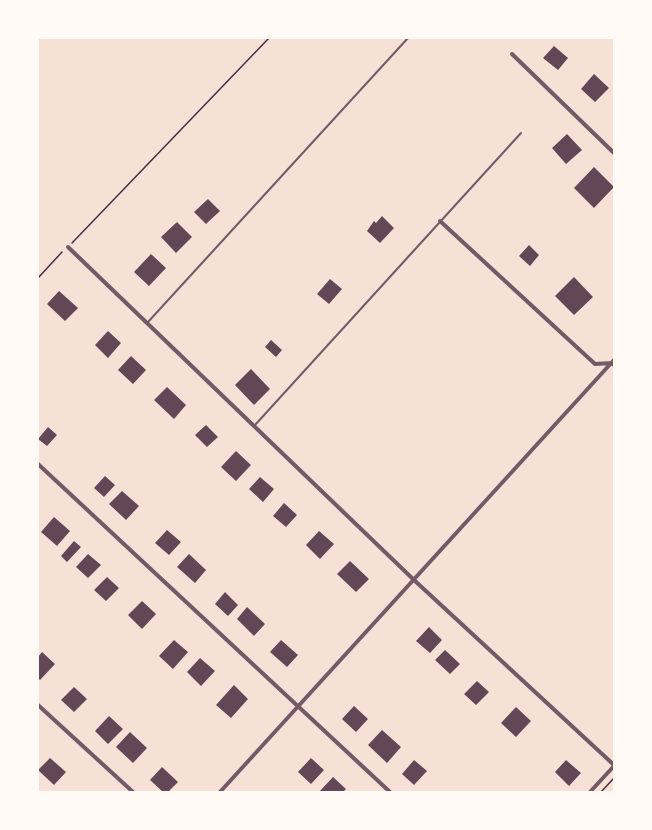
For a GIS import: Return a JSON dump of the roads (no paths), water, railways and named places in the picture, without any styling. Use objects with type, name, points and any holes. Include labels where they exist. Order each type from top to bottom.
[{"type":"street","points":[[512,54],[615,153]]},
{"type":"street","points":[[440,221],[595,364],[614,363]]},
{"type":"street","points":[[68,247],[414,580],[615,766],[590,792]]},
{"type":"street","points":[[220,792],[614,363]]},
{"type":"street","points":[[38,464],[297,708],[390,792]]},
{"type":"street","points":[[38,705],[133,792]]},
{"type":"lane","points":[[148,322],[408,38]]},
{"type":"lane","points":[[255,425],[521,133]]}]
